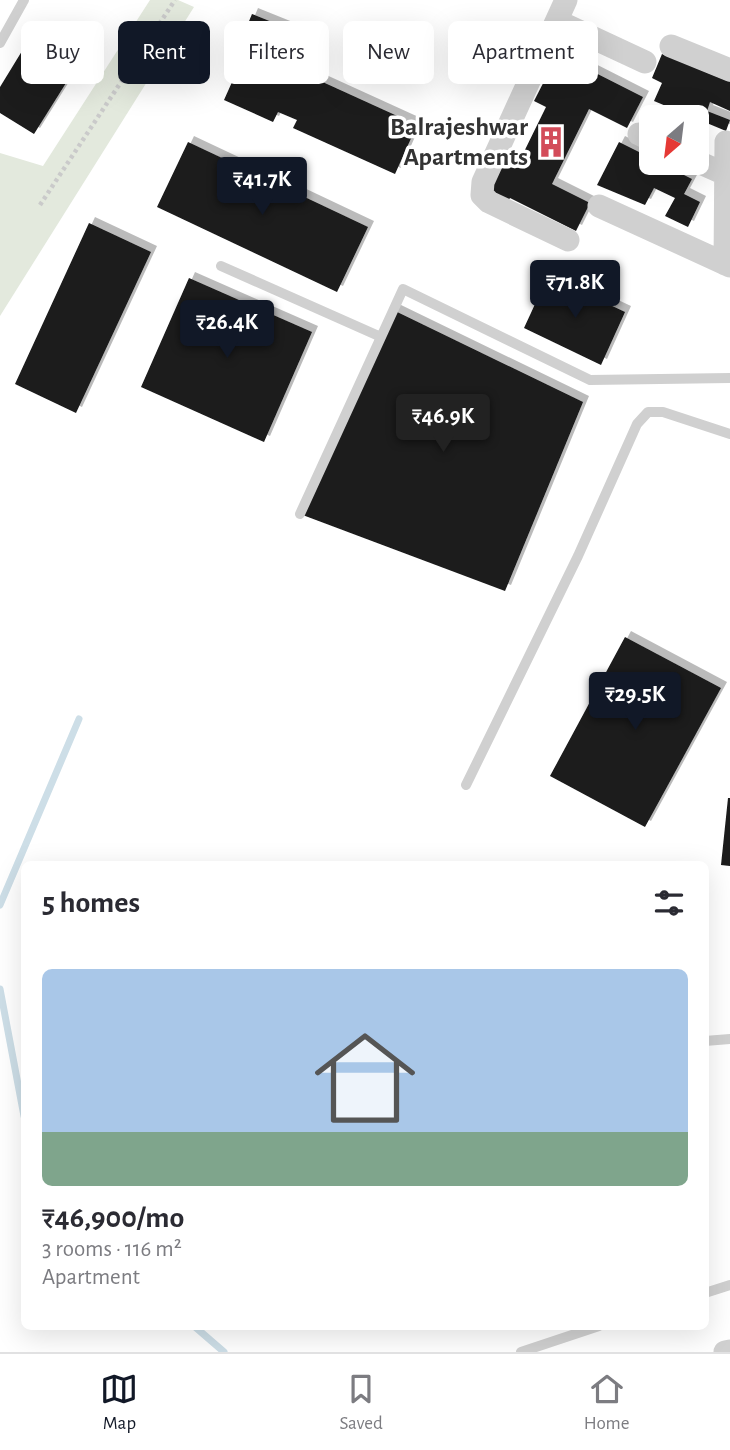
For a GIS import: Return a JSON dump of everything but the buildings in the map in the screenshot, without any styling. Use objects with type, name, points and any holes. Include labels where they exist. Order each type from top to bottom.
[{"type":"street","points":[[568,240],[489,202],[482,195],[483,182],[562,10],[645,62]]},
{"type":"street","points":[[671,47],[730,70]]},
{"type":"street","points":[[599,206],[727,265],[726,142]]},
{"type":"street","points":[[709,167],[726,174]]},
{"type":"street","points":[[725,1352],[730,1351]]},
{"type":"lane","points":[[0,43],[24,0]]},
{"type":"lane","points":[[222,266],[381,337]]},
{"type":"lane","points":[[300,514],[403,289],[590,380],[730,377]]},
{"type":"lane","points":[[466,785],[578,556],[637,424],[648,412],[663,412],[730,434]]},
{"type":"lane","points":[[709,1041],[730,1039]]},
{"type":"lane","points":[[709,1292],[730,1285]]},
{"type":"lane","points":[[520,1352],[587,1330]]},
{"type":"path","points":[[40,205],[175,0]]},
{"type":"shaded area","points":[[150,0],[178,0],[194,7],[185,21],[136,21]]},
{"type":"shaded area","points":[[118,50],[118,84],[146,84],[0,316],[0,153],[43,166],[96,84],[104,84],[104,71]]},
{"type":"waterway","points":[[0,905],[79,719]]},
{"type":"waterway","points":[[0,989],[21,1100]]},
{"type":"waterway","points":[[199,1330],[224,1352]]},
{"type":"place","name":"Balrajeshwar Apartments","points":[[551,142]]}]
